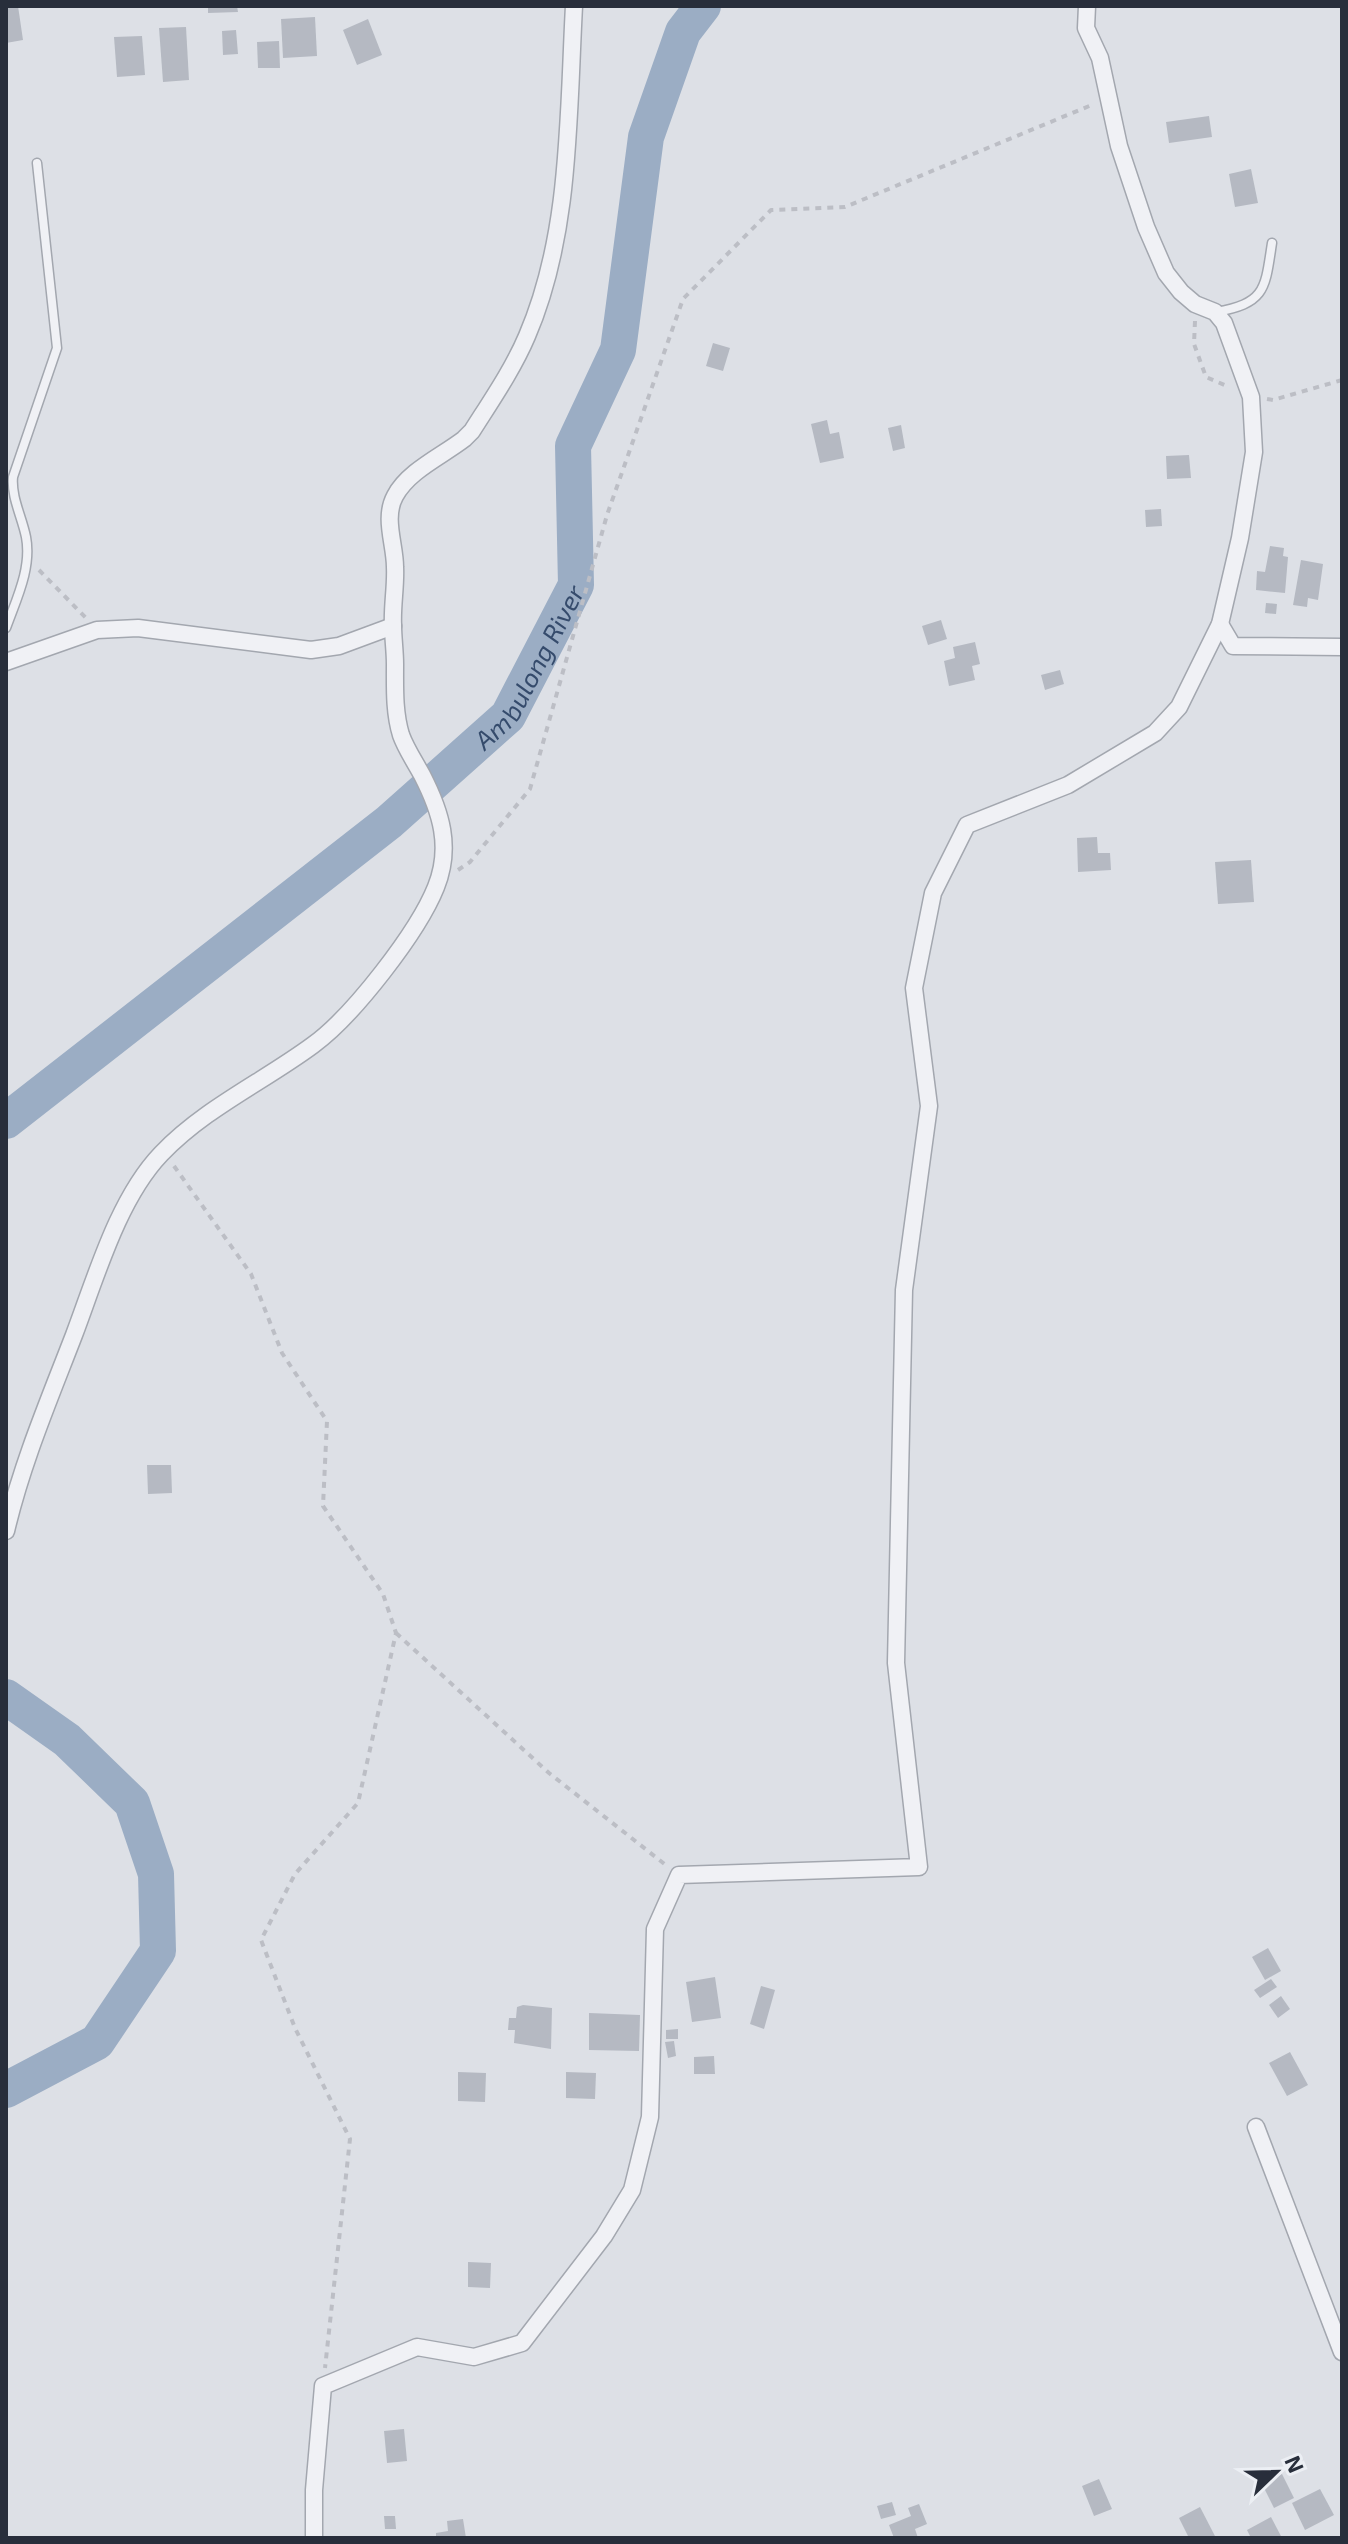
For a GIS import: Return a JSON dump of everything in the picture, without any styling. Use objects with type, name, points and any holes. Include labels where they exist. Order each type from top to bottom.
[{"type":"street","points":[[6,1531],[35,1435],[107,1252],[135,1189],[148,1168],[211,1110],[315,1044],[336,1025],[358,1002],[408,936],[437,885],[444,861],[445,837],[441,819],[401,734],[394,699],[396,565],[390,515],[396,495],[412,477],[472,431],[527,337],[556,238],[571,93],[574,6]]},
{"type":"street","points":[[314,2538],[314,2490],[323,2386],[417,2347],[474,2357],[522,2343],[604,2236],[632,2190],[650,2117],[655,1929],[679,1875],[919,1867],[896,1663],[904,1290],[929,1106],[914,988],[933,893],[967,825],[1068,785],[1155,733],[1179,707],[1220,624],[1243,524],[1254,452],[1251,397],[1232,339],[1215,312],[1188,298],[1166,273],[1146,227],[1119,146],[1100,58],[1086,28],[1087,6]]},
{"type":"street","points":[[1220,624],[1233,646],[1342,647]]},
{"type":"street","points":[[6,662],[97,630],[138,628],[311,650],[339,646],[393,626]]},
{"type":"street","points":[[1256,2127],[1342,2352]]},
{"type":"lane","points":[[6,628],[27,564],[26,537],[13,491],[13,477],[56,353],[57,341],[37,163]]},
{"type":"lane","points":[[1215,312],[1249,304],[1259,295],[1267,273],[1272,243]]},
{"type":"path","points":[[437,885],[470,862],[530,789],[607,515],[683,299],[771,210],[845,207],[1107,99]]},
{"type":"path","points":[[26,537],[40,571],[97,630]]},
{"type":"path","points":[[164,1151],[251,1274],[282,1353],[327,1421],[323,1506],[383,1594],[396,1633],[549,1773],[679,1875]]},
{"type":"path","points":[[323,2386],[350,2139],[295,2028],[261,1940],[295,1874],[358,1803],[396,1633]]},
{"type":"building","points":[[6,6],[18,6],[23,40],[6,43]]},
{"type":"building","points":[[208,6],[237,6],[238,12],[208,13]]},
{"type":"building","points":[[315,17],[317,56],[283,58],[281,19]]},
{"type":"building","points":[[368,19],[382,55],[357,65],[343,30]]},
{"type":"building","points":[[186,27],[189,80],[163,82],[159,28]]},
{"type":"building","points":[[236,30],[238,54],[223,55],[222,31]]},
{"type":"building","points":[[142,36],[145,75],[117,77],[114,37]]},
{"type":"building","points":[[279,41],[280,68],[258,68],[257,42]]},
{"type":"building","points":[[1209,116],[1212,137],[1169,143],[1166,122]]},
{"type":"building","points":[[1251,169],[1258,203],[1235,207],[1229,174]]},
{"type":"building","points":[[713,343],[730,348],[723,371],[706,366]]},
{"type":"building","points":[[827,420],[830,434],[839,432],[844,458],[820,463],[811,424]]},
{"type":"building","points":[[901,425],[905,448],[893,451],[888,428]]},
{"type":"building","points":[[1189,455],[1191,478],[1167,479],[1166,456]]},
{"type":"building","points":[[1161,509],[1162,526],[1146,527],[1145,510]]},
{"type":"building","points":[[1270,546],[1284,548],[1283,556],[1288,557],[1285,593],[1256,590],[1257,571],[1265,572]]},
{"type":"building","points":[[1301,560],[1323,564],[1318,600],[1308,598],[1307,607],[1293,605]]},
{"type":"building","points":[[1266,603],[1277,604],[1276,614],[1265,613]]},
{"type":"building","points":[[941,620],[947,639],[928,645],[922,626]]},
{"type":"building","points":[[975,642],[980,664],[972,666],[975,680],[949,686],[944,661],[955,658],[953,647]]},
{"type":"building","points":[[1060,670],[1064,684],[1045,690],[1041,675]]},
{"type":"building","points":[[1097,837],[1098,853],[1110,853],[1111,870],[1078,872],[1077,838]]},
{"type":"building","points":[[1251,860],[1254,902],[1218,904],[1215,862]]},
{"type":"building","points":[[147,1465],[171,1465],[172,1493],[148,1494]]},
{"type":"building","points":[[1268,1948],[1281,1971],[1265,1980],[1252,1957]]},
{"type":"building","points":[[715,1977],[721,2018],[692,2022],[686,1982]]},
{"type":"building","points":[[1271,1979],[1277,1987],[1260,1998],[1254,1990]]},
{"type":"building","points":[[761,1986],[775,1990],[764,2029],[750,2024]]},
{"type":"building","points":[[1281,1996],[1290,2009],[1278,2018],[1269,2005]]},
{"type":"building","points":[[517,2007],[552,2008],[551,2049],[514,2043],[515,2030],[508,2030],[509,2018],[516,2018]]},
{"type":"building","points":[[589,2013],[640,2015],[639,2051],[589,2050]]},
{"type":"building","points":[[678,2029],[678,2039],[666,2039],[666,2030]]},
{"type":"building","points":[[674,2041],[676,2056],[668,2058],[665,2042]]},
{"type":"building","points":[[1290,2052],[1308,2085],[1287,2096],[1269,2063]]},
{"type":"building","points":[[714,2056],[715,2074],[694,2074],[694,2057]]},
{"type":"building","points":[[458,2072],[486,2073],[485,2102],[458,2101]]},
{"type":"building","points":[[566,2072],[596,2073],[595,2099],[566,2098]]},
{"type":"building","points":[[468,2262],[491,2263],[490,2288],[468,2287]]},
{"type":"building","points":[[404,2429],[407,2461],[387,2463],[384,2431]]},
{"type":"building","points":[[1282,2474],[1294,2498],[1274,2508],[1262,2484]]},
{"type":"building","points":[[1099,2479],[1112,2509],[1094,2516],[1082,2486]]},
{"type":"building","points":[[1320,2489],[1334,2515],[1305,2530],[1292,2503]]},
{"type":"building","points":[[892,2502],[896,2515],[881,2519],[877,2506]]},
{"type":"building","points":[[919,2504],[927,2524],[915,2529],[918,2538],[894,2538],[889,2525],[911,2516],[908,2508]]},
{"type":"building","points":[[1200,2507],[1216,2538],[1189,2538],[1179,2518]]},
{"type":"building","points":[[384,2516],[395,2516],[396,2529],[385,2529]]},
{"type":"building","points":[[1271,2517],[1282,2538],[1251,2538],[1247,2530]]},
{"type":"building","points":[[463,2519],[466,2538],[436,2538],[436,2533],[448,2531],[447,2521]]},
{"type":"waterway","name":"Ambulong River","points":[[6,1121],[389,822],[508,716],[576,585],[573,446],[618,350],[646,137],[683,32],[703,6]]},
{"type":"waterway","name":"Ambulong River","points":[[6,1697],[67,1740],[132,1803],[156,1874],[158,1951],[97,2042],[6,2090]]}]
